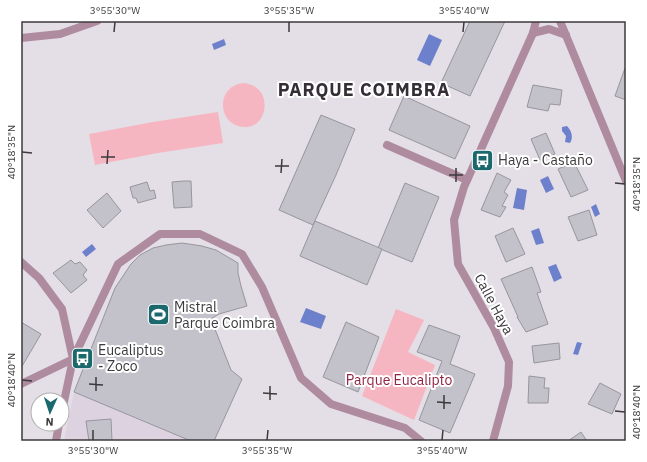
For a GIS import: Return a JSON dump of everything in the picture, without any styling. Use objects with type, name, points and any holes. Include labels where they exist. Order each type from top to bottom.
[{"type":"street","points":[[21,38],[60,34],[97,21]]},
{"type":"street","name":"Calle Haya","points":[[493,441],[508,386],[509,362],[494,328],[458,264],[454,220],[464,187],[534,33],[536,21]]},
{"type":"street","points":[[560,21],[626,179]]},
{"type":"street","points":[[534,33],[549,29],[566,35]]},
{"type":"street","points":[[387,145],[467,180]]},
{"type":"street","points":[[66,392],[73,358],[118,264],[160,234],[200,234],[242,254],[262,287],[301,378],[331,404],[405,428],[421,441]]},
{"type":"street","points":[[21,262],[39,278],[62,309],[73,358]]},
{"type":"street","points":[[21,384],[73,358]]},
{"type":"shaded area","points":[[74,392],[191,441],[64,441],[66,432],[70,432],[70,412]]},
{"type":"green space","points":[[243,83],[253,86],[260,91],[264,98],[265,106],[259,121],[253,125],[245,127],[236,125],[229,121],[223,106],[227,92],[234,86]]},
{"type":"green space","points":[[218,112],[223,143],[95,165],[89,134]]},
{"type":"green space","name":"Parque Eucalipto","points":[[396,309],[424,320],[408,352],[435,365],[414,420],[362,396]]},
{"type":"water","points":[[429,34],[442,40],[430,66],[417,60]]},
{"type":"water","points":[[224,39],[226,45],[214,50],[212,44]]},
{"type":"water","points":[[567,126],[572,134],[570,143],[565,142],[566,136],[562,131],[562,127]]},
{"type":"water","points":[[548,176],[554,189],[546,193],[540,180]]},
{"type":"water","points":[[517,188],[527,190],[524,210],[513,208]]},
{"type":"water","points":[[596,204],[600,214],[595,217],[591,207]]},
{"type":"water","points":[[539,228],[544,243],[536,245],[531,231]]},
{"type":"water","points":[[92,244],[96,249],[86,257],[82,252]]},
{"type":"water","points":[[556,264],[562,278],[554,282],[548,267]]},
{"type":"water","points":[[306,308],[326,316],[321,329],[300,322]]},
{"type":"water","points":[[577,342],[582,343],[578,355],[573,354]]},
{"type":"building","points":[[470,21],[505,21],[470,96],[441,83]]},
{"type":"building","points":[[626,68],[626,100],[615,96]]},
{"type":"building","points":[[533,85],[562,90],[560,105],[550,104],[548,111],[527,107]]},
{"type":"building","points":[[404,96],[470,126],[455,159],[389,130]]},
{"type":"building","points":[[321,115],[355,129],[313,225],[279,210]]},
{"type":"building","points":[[546,133],[555,154],[540,160],[531,139]]},
{"type":"building","points":[[574,162],[588,190],[571,197],[558,169]]},
{"type":"building","points":[[497,173],[511,180],[504,192],[508,195],[502,206],[506,207],[500,217],[481,210]]},
{"type":"building","points":[[191,181],[192,207],[174,208],[172,182]]},
{"type":"building","points":[[147,182],[150,191],[154,190],[156,198],[138,203],[136,198],[133,198],[130,187]]},
{"type":"building","points":[[405,183],[439,197],[412,262],[378,248]]},
{"type":"building","points":[[107,193],[121,211],[103,228],[87,210]]},
{"type":"building","points":[[589,210],[597,235],[578,241],[568,217]]},
{"type":"building","points":[[315,221],[382,249],[367,285],[300,256]]},
{"type":"building","points":[[513,228],[525,254],[506,262],[495,236]]},
{"type":"building","points":[[182,243],[216,250],[238,263],[238,273],[247,306],[219,314],[211,319],[231,370],[242,379],[214,441],[191,441],[74,392],[115,288],[131,264],[140,255],[153,248]]},
{"type":"building","points":[[71,260],[75,264],[80,262],[87,270],[83,275],[87,280],[71,293],[53,273]]},
{"type":"building","points":[[532,267],[541,292],[537,293],[548,324],[526,332],[517,317],[501,279]]},
{"type":"building","points":[[21,322],[41,334],[21,368]]},
{"type":"building","points":[[346,322],[379,337],[358,392],[323,377]]},
{"type":"building","points":[[429,325],[460,336],[450,364],[475,374],[450,433],[419,420],[442,361],[417,352]]},
{"type":"building","points":[[559,343],[560,359],[534,363],[532,346]]},
{"type":"building","points":[[529,376],[545,378],[544,388],[549,388],[548,403],[528,403]]},
{"type":"building","points":[[600,383],[621,394],[612,414],[588,404]]},
{"type":"building","points":[[111,419],[112,441],[89,441],[86,421]]},
{"type":"building","points":[[581,432],[587,441],[568,441]]},
{"type":"place","name":"Haya - Castaño","points":[[483,160]]},
{"type":"place","name":"Mistral Parque Coimbra","points":[[159,315]]},
{"type":"place","name":"Eucaliptus - Zoco","points":[[83,358]]},
{"type":"district","name":"PARQUE COIMBRA","points":[[364,89]]}]
